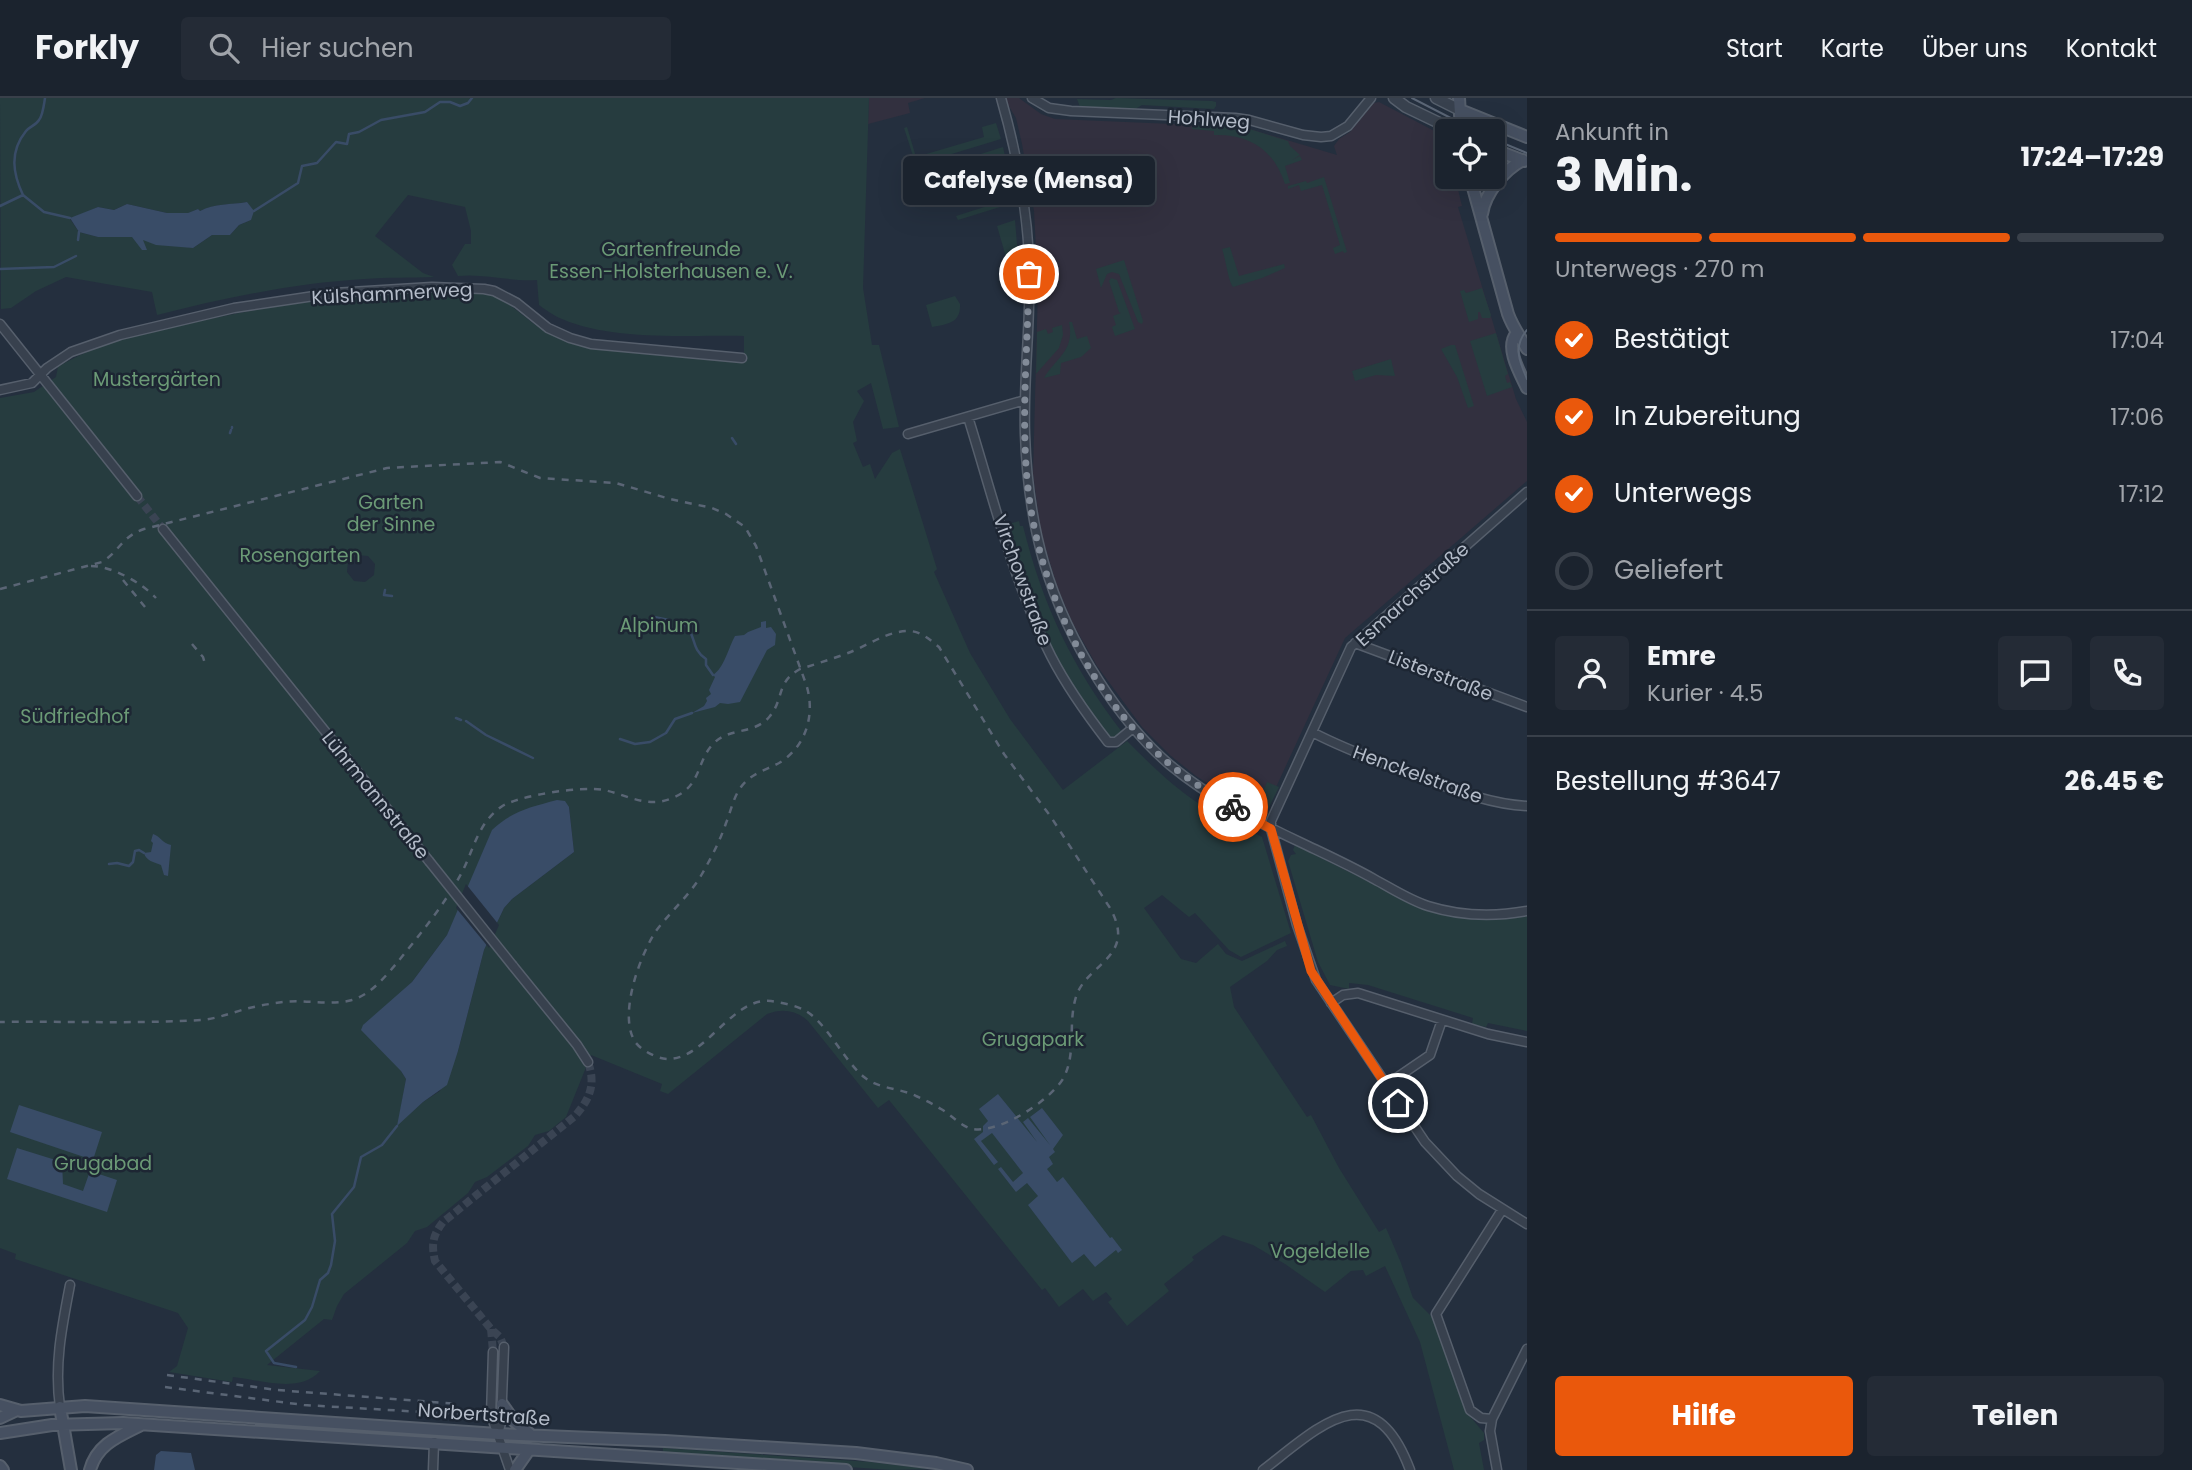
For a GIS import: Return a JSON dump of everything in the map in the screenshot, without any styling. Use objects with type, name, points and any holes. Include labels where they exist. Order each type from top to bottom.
[{"type":"main road","points":[[1459,104],[1526,135]]},
{"type":"main road","points":[[1505,154],[1525,161]]},
{"type":"main road","points":[[1481,219],[1486,196],[1510,169],[1525,161]]},
{"type":"main road","points":[[1473,189],[1516,334],[1527,349]]},
{"type":"main road","points":[[1527,330],[1513,337],[1511,347],[1527,387]]},
{"type":"main road","points":[[502,1404],[514,1420],[531,1435]]},
{"type":"main road","name":"Norbertstraße","points":[[0,1405],[17,1410],[85,1406],[498,1434],[856,1453],[936,1463],[963,1470]]},
{"type":"main road","points":[[60,1407],[71,1470]]},
{"type":"main road","points":[[0,1419],[17,1410]]},
{"type":"main road","name":"Norbertstraße","points":[[0,1433],[63,1424],[144,1424],[846,1470]]},
{"type":"main road","points":[[90,1470],[95,1455],[105,1445],[119,1435],[144,1424]]},
{"type":"main road","points":[[512,1470],[529,1450]]},
{"type":"street","name":"Virchowstraße","points":[[1001,98],[1017,160],[1026,220],[1029,269],[1025,400],[1031,511],[1047,578],[1057,604],[1076,644],[1116,708],[1157,753],[1181,773],[1209,793],[1271,829],[1425,905],[1478,915],[1527,911]]},
{"type":"street","name":"Hohlweg","points":[[1032,98],[1049,107],[1071,111],[1249,120],[1312,137],[1331,136],[1348,126],[1371,98]]},
{"type":"street","points":[[1394,98],[1435,121]]},
{"type":"street","points":[[1436,98],[1459,104]]},
{"type":"street","name":"Külshammerweg","points":[[0,390],[27,385],[61,358],[80,348],[167,323],[233,308],[334,293],[432,287],[476,287],[494,291],[517,303],[548,328],[591,344],[742,358]]},
{"type":"street","points":[[0,324],[137,496]]},
{"type":"street","points":[[908,434],[1025,400]]},
{"type":"street","name":"Virchowstraße","points":[[968,417],[1034,620],[1051,656],[1068,687],[1108,742],[1116,741],[1133,728]]},
{"type":"street","name":"Esmarchstraße","points":[[1271,829],[1271,821],[1351,647],[1527,492]]},
{"type":"street","name":"Lührmannstraße","points":[[163,529],[578,1045],[588,1062]]},
{"type":"street","name":"Listerstraße","points":[[1355,643],[1527,707]]},
{"type":"street","name":"Henckelstraße","points":[[1312,732],[1334,744],[1470,795],[1493,802],[1527,806]]},
{"type":"street","points":[[1271,829],[1311,971],[1331,1003],[1440,1160],[1479,1195],[1527,1224]]},
{"type":"street","points":[[1331,1003],[1343,995],[1358,993],[1488,1034],[1527,1042]]},
{"type":"street","points":[[1386,1085],[1430,1055],[1442,1020]]},
{"type":"street","points":[[1492,1419],[1481,1418],[1470,1410],[1436,1314],[1502,1210]]},
{"type":"street","points":[[60,1407],[57,1387],[59,1348],[70,1285]]},
{"type":"street","points":[[498,1434],[504,1347]]},
{"type":"street","points":[[1497,1470],[1490,1431],[1492,1419],[1527,1349]]},
{"type":"street","points":[[493,1352],[491,1415],[512,1470]]},
{"type":"street","points":[[1263,1470],[1318,1428],[1346,1415],[1363,1415],[1378,1423],[1398,1447],[1410,1470]]},
{"type":"street","points":[[433,1470],[434,1442]]},
{"type":"shaded area","points":[[869,98],[925,98],[908,103],[910,113],[868,124]]},
{"type":"shaded area","points":[[1004,98],[1019,98],[1041,114],[1055,119],[1243,127],[1337,155],[1334,146],[1339,139],[1350,132],[1374,103],[1379,102],[1435,131],[1435,189],[1458,189],[1462,206],[1458,207],[1516,399],[1527,422],[1527,481],[1345,638],[1265,811],[1261,812],[1223,793],[1196,776],[1142,727],[1097,666],[1073,624],[1057,586],[1041,533],[1033,474],[1038,286],[1034,211],[1016,118]]},
{"type":"green space","name":"Grugapark","points":[[0,98],[869,98],[863,288],[872,345],[879,345],[899,427],[883,429],[871,383],[857,391],[864,401],[853,422],[857,441],[853,443],[863,467],[870,464],[875,479],[892,453],[900,449],[937,569],[934,572],[970,653],[1010,719],[1063,790],[1127,741],[1188,796],[1262,837],[1291,933],[1241,957],[1229,950],[1195,913],[1189,917],[1162,895],[1144,908],[1181,959],[1196,963],[1218,944],[1226,954],[1242,961],[1285,941],[1287,946],[1277,950],[1267,961],[1230,987],[1234,1007],[1307,1117],[1311,1115],[1339,1168],[1379,1232],[1386,1228],[1413,1298],[1432,1317],[1467,1413],[1484,1433],[1484,1440],[1479,1443],[1484,1470],[1454,1470],[1420,1342],[1385,1266],[1366,1276],[1363,1270],[1351,1271],[1325,1292],[1253,1245],[1223,1235],[1192,1257],[1194,1260],[1164,1284],[1169,1291],[1127,1326],[1108,1302],[1112,1299],[1106,1292],[1093,1301],[1083,1289],[1059,1307],[1045,1288],[1042,1290],[889,1100],[878,1108],[808,1021],[789,1011],[767,1014],[668,1094],[660,1091],[662,1084],[591,1055],[566,1117],[549,1131],[535,1135],[528,1146],[487,1177],[475,1182],[468,1193],[427,1227],[415,1231],[407,1243],[344,1294],[332,1320],[324,1319],[267,1365],[320,1371],[301,1382],[279,1384],[233,1377],[232,1382],[169,1372],[177,1366],[188,1328],[178,1313],[15,1259],[16,1254],[0,1248],[0,398],[34,392],[56,377],[58,367],[72,359],[103,346],[150,332],[290,305],[444,290],[472,291],[496,298],[550,334],[590,348],[744,363],[744,336],[651,335],[604,331],[562,319],[539,305],[537,280],[458,276],[452,265],[465,244],[471,244],[465,207],[408,195],[375,236],[423,273],[434,277],[373,278],[312,284],[234,297],[157,315],[152,292],[66,277],[36,291],[11,308],[1,309]],"holes":[[[247,202],[251,220],[239,225],[230,235],[212,235],[193,248],[132,237],[98,237],[79,232],[70,219],[98,207],[114,210],[127,204],[167,213],[189,213],[198,209],[200,211]],[[357,555],[368,556],[375,564],[374,575],[365,582],[354,581],[347,572],[348,561]],[[569,807],[574,852],[504,908],[484,950],[458,1051],[440,1091],[398,1124],[406,1079],[401,1071],[404,990],[447,935],[461,906]]]},
{"type":"green space","points":[[1077,99],[1212,101],[1216,102],[1216,106],[1214,109],[1142,105],[1134,110],[1080,107]]},
{"type":"green space","points":[[996,123],[1001,139],[922,163],[914,159],[904,128],[907,127],[916,157],[984,137],[982,127]]},
{"type":"green space","points":[[1192,125],[1243,127],[1288,141],[1300,155],[1292,160],[1300,156],[1302,160],[1285,166],[1290,183],[1285,184],[1274,162],[1259,146],[1239,137],[1214,135],[1214,131],[1192,129]]},
{"type":"green space","points":[[1003,147],[1009,174],[994,178],[988,162],[929,180],[930,170]]},
{"type":"green space","points":[[1324,177],[1347,252],[1344,253],[1335,254],[1333,248],[1340,245],[1322,185],[1301,191],[1299,185],[1288,189],[1288,186]]},
{"type":"green space","points":[[1010,182],[1013,203],[958,220],[956,216],[1000,202],[996,186]]},
{"type":"green space","points":[[1015,220],[1018,256],[1017,295],[997,226]]},
{"type":"green space","points":[[1230,247],[1239,276],[1284,264],[1285,268],[1233,287],[1222,249]]},
{"type":"green space","points":[[1124,260],[1142,324],[1138,322],[1119,274],[1107,274],[1101,288],[1096,269]]},
{"type":"green space","points":[[1111,278],[1117,280],[1135,329],[1115,336],[1113,316],[1121,313],[1109,281]]},
{"type":"green space","points":[[1482,288],[1490,318],[1482,318],[1478,312],[1478,319],[1469,322],[1460,291],[1464,290],[1466,293]]},
{"type":"green space","points":[[955,296],[960,304],[956,319],[932,327],[926,305]]},
{"type":"green space","points":[[1069,322],[1072,322],[1077,339],[1087,336],[1091,348],[1081,357],[1061,363],[1060,374],[1044,378],[1067,347]]},
{"type":"green space","points":[[1062,325],[1063,335],[1059,348],[1036,374],[1037,332],[1046,329],[1048,334],[1053,332],[1052,328]]},
{"type":"green space","points":[[1496,333],[1508,374],[1505,376],[1507,383],[1510,382],[1512,387],[1487,396],[1470,341]]},
{"type":"green space","points":[[1455,345],[1474,406],[1468,408],[1457,377],[1441,349]]},
{"type":"green space","points":[[1391,359],[1395,376],[1376,375],[1355,381],[1352,371]]},
{"type":"green space","points":[[1019,521],[1061,635],[1088,684],[1122,732],[1114,738],[1107,736],[1074,689],[1038,622],[1006,525]]},
{"type":"green space","points":[[1267,782],[1279,787],[1265,815],[1227,798],[1231,789],[1236,788],[1260,798]]},
{"type":"green space","points":[[1295,845],[1403,899],[1439,912],[1527,914],[1527,1031],[1488,1023],[1486,1027],[1472,1024],[1473,1018],[1368,985],[1349,983],[1349,989],[1330,985],[1318,962],[1288,861],[1291,855],[1296,854],[1293,850]]},
{"type":"green space","points":[[663,1448],[871,1462],[929,1469],[892,1470],[663,1454]]},
{"type":"water","points":[[247,202],[254,211],[251,220],[239,225],[230,235],[212,235],[193,248],[156,245],[143,240],[147,250],[142,250],[132,237],[98,237],[79,232],[70,218],[98,207],[114,210],[127,204],[167,213],[188,213],[217,205]]},
{"type":"water","points":[[766,621],[766,628],[771,627],[776,634],[775,645],[767,650],[740,702],[720,703],[692,713],[704,706],[706,698],[711,694],[709,690],[715,677],[713,675],[723,663],[735,636],[761,627],[761,622]]},
{"type":"water","points":[[557,800],[565,801],[569,807],[574,852],[504,908],[484,950],[447,1085],[397,1126],[406,1079],[361,1030],[363,1025],[412,982],[447,935],[492,830],[514,814]]},
{"type":"water","points":[[153,834],[171,845],[168,876],[164,875],[161,865],[145,856],[144,853],[151,852]]},
{"type":"water","points":[[998,1094],[1037,1142],[1023,1122],[1028,1118],[1050,1145],[1030,1117],[1042,1108],[1063,1135],[1053,1149],[1055,1152],[1049,1157],[1053,1164],[1047,1169],[1057,1182],[1063,1177],[1122,1250],[1118,1253],[1116,1250],[1095,1267],[1084,1254],[1072,1263],[1028,1205],[1038,1196],[1027,1183],[1016,1192],[998,1169],[1001,1167],[1013,1182],[1023,1173],[992,1133],[981,1141],[998,1162],[994,1165],[974,1139],[983,1132],[983,1126],[988,1121],[979,1109]]},
{"type":"water","points":[[19,1105],[102,1132],[93,1160],[10,1132]]},
{"type":"water","points":[[17,1148],[62,1162],[63,1184],[83,1191],[90,1171],[117,1180],[107,1212],[7,1179]]},
{"type":"water","points":[[161,1451],[191,1453],[195,1470],[154,1470],[156,1455]]},
{"type":"pier","points":[[466,884],[499,925],[489,948],[456,908]]},
{"type":"waterway","points":[[23,195],[15,171],[15,155],[26,131],[40,118],[45,98]]},
{"type":"waterway","points":[[254,211],[298,183],[302,166],[317,163],[336,142],[347,144],[349,134],[359,132],[381,120],[425,112],[440,102],[460,106],[472,98]]},
{"type":"waterway","points":[[0,206],[23,195],[44,212],[70,218]]},
{"type":"waterway","points":[[78,240],[79,232]]},
{"type":"waterway","points":[[0,269],[54,267],[76,256]]},
{"type":"waterway","points":[[732,438],[736,444]]},
{"type":"waterway","points":[[385,590],[384,595],[392,596]]},
{"type":"waterway","points":[[654,617],[669,620]]},
{"type":"waterway","points":[[685,625],[713,675]]},
{"type":"waterway","points":[[620,739],[635,744],[650,742],[666,733],[675,719],[692,713]]},
{"type":"waterway","points":[[456,718],[461,720]]},
{"type":"waterway","points":[[466,721],[486,735],[533,758]]},
{"type":"waterway","points":[[109,864],[129,866],[133,862],[135,851],[144,853]]},
{"type":"waterway","points":[[296,1367],[274,1363],[266,1351],[305,1320],[320,1280],[328,1273],[331,1265],[335,1241],[332,1214],[354,1187],[361,1157],[382,1145],[397,1126]]},
{"type":"tunnel","points":[[137,496],[163,529]]},
{"type":"tunnel","points":[[504,1347],[500,1337],[435,1261],[435,1236],[443,1222],[575,1116],[590,1091],[588,1062]]},
{"type":"tunnel","points":[[491,1329],[493,1352]]},
{"type":"tram line","points":[[1412,98],[1453,119]]},
{"type":"tram line","points":[[1505,144],[1527,153]]},
{"type":"tram line","points":[[1527,330],[1519,348],[1527,379]]},
{"type":"railway","points":[[0,589],[102,562],[130,536],[144,529],[387,468],[500,462],[540,478],[616,483],[712,508],[745,527],[756,546],[806,684],[809,718],[796,748],[779,763],[754,776],[741,787],[702,874],[656,931],[643,955],[630,1002],[631,1032],[636,1043],[655,1056],[671,1059],[686,1055],[700,1046],[741,1010],[755,1003],[771,1001],[788,1004],[812,1015],[856,1070],[870,1081],[923,1099],[969,1128],[993,1127],[1036,1106],[1064,1077],[1070,1057],[1077,994],[1083,983],[1115,948],[1118,937],[1117,924],[1110,908],[1051,817],[1004,754],[939,647],[918,633],[902,631],[848,653],[830,659],[818,663],[812,665],[806,667],[800,669],[792,674],[787,679],[770,716],[757,726],[720,738],[708,750],[688,788],[670,799],[653,802],[604,790],[581,789],[536,795],[501,807],[481,829],[461,874],[431,920],[387,975],[359,998],[335,1002],[283,1002],[201,1020],[0,1022]]},
{"type":"railway","points":[[91,566],[126,576],[156,598]]},
{"type":"railway","points":[[123,580],[145,607]]},
{"type":"railway","points":[[192,644],[203,657],[206,667]]},
{"type":"railway","points":[[167,1375],[277,1390],[459,1404]]},
{"type":"railway","points":[[165,1387],[304,1405],[474,1415]]},
{"type":"way so far","points":[[1029,274],[1025,400],[1027,467],[1032,520],[1057,604],[1085,660],[1116,708],[1133,728],[1169,764],[1233,807]]},
{"type":"place","name":"Cafelyse (Mensa)","points":[[1029,274]]},
{"type":"route","points":[[1233,807],[1271,829],[1315,980],[1398,1103]]},
{"type":"park label","name":"Gartenfreunde Essen-Holsterhausen e. V.","points":[[671,260]]},
{"type":"park label","name":"Mustergärten","points":[[157,379]]},
{"type":"park label","name":"Garten der Sinne","points":[[391,513]]},
{"type":"park label","name":"Rosengarten","points":[[300,555]]},
{"type":"park label","name":"Alpinum","points":[[659,625]]},
{"type":"park label","name":"Südfriedhof","points":[[75,716]]},
{"type":"park label","name":"Grugabad","points":[[103,1163]]},
{"type":"park label","name":"Vogeldelle","points":[[1320,1251]]}]
